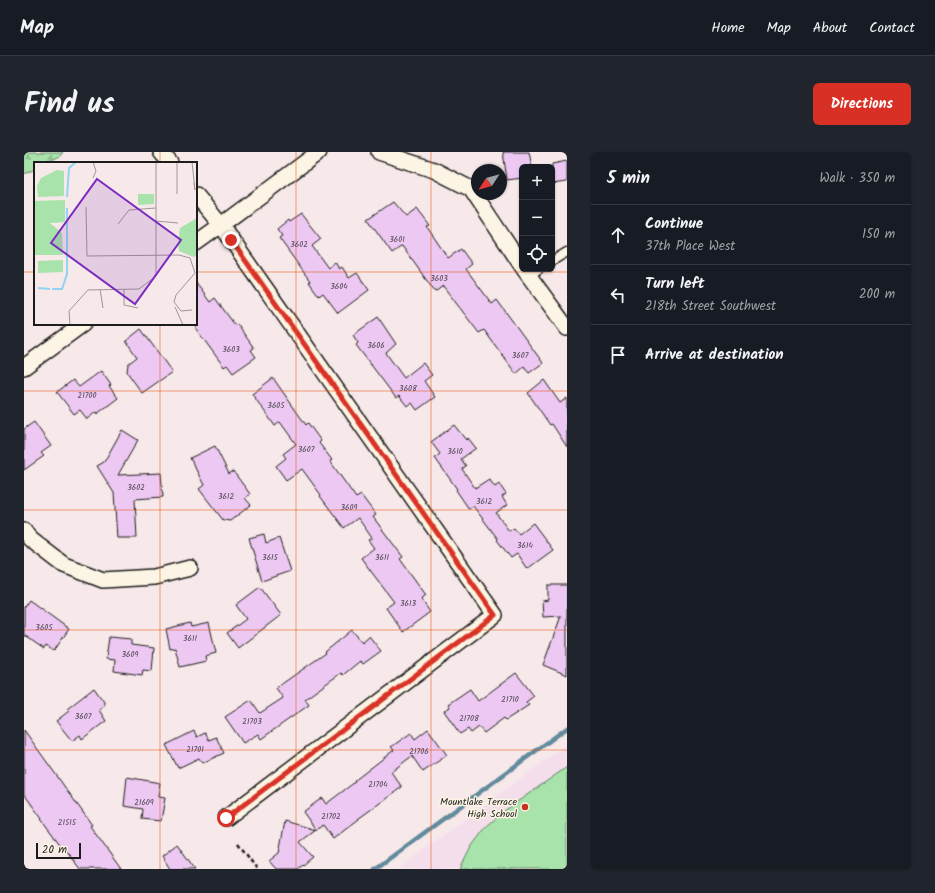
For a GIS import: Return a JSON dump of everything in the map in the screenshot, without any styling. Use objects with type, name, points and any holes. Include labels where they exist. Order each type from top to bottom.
[{"type":"street","points":[[160,152],[169,162]]},
{"type":"street","points":[[197,242],[319,152]]},
{"type":"street","points":[[379,152],[434,170],[471,189],[519,256]]},
{"type":"street","points":[[197,196],[221,225],[495,615],[226,818]]},
{"type":"street","points":[[530,272],[567,328]]},
{"type":"street","points":[[24,366],[82,325]]},
{"type":"street","points":[[24,531],[30,540],[64,565],[102,580],[154,577],[190,568]]},
{"type":"lane","points":[[556,259],[567,252]]},
{"type":"path","points":[[238,843],[257,869]]},
{"type":"shaded area","name":"Mountlake Terrace High School","points":[[567,744],[567,869],[398,869]]},
{"type":"green space","points":[[24,152],[63,152],[60,156],[48,162],[34,162],[34,169],[24,174]]},
{"type":"green space","name":"Mountlake Terrace High School","points":[[567,767],[567,869],[460,869],[471,847],[486,827],[504,811]]},
{"type":"building","points":[[503,152],[529,152],[531,164],[519,164],[519,178],[507,180],[507,164],[505,164]]},
{"type":"building","points":[[567,161],[567,182],[555,184],[555,164],[552,164]]},
{"type":"building","points":[[393,202],[406,217],[417,209],[430,226],[427,227],[448,258],[461,249],[472,264],[466,269],[492,304],[497,300],[543,363],[529,373],[524,367],[516,374],[484,330],[479,333],[443,286],[435,292],[402,246],[392,253],[368,219]]},
{"type":"building","points":[[301,214],[321,239],[312,246],[328,268],[335,262],[339,269],[342,267],[349,278],[357,273],[369,290],[338,313],[323,293],[319,296],[279,238],[282,236],[277,229],[288,220],[289,222]]},
{"type":"building","points":[[197,284],[210,302],[215,298],[235,325],[237,324],[254,348],[251,350],[256,357],[233,373],[227,365],[224,367],[196,329]]},
{"type":"building","points":[[378,317],[396,344],[386,353],[404,378],[423,363],[432,375],[424,381],[435,397],[417,410],[412,403],[407,406],[399,396],[396,398],[356,345],[358,343],[353,335]]},
{"type":"building","points":[[141,329],[172,372],[142,393],[127,372],[128,364],[137,357],[126,341]]},
{"type":"building","points":[[101,371],[111,385],[109,386],[118,398],[97,414],[96,412],[87,419],[80,410],[74,414],[57,392],[73,380],[79,387]]},
{"type":"building","points":[[273,378],[306,425],[308,423],[321,441],[319,443],[332,460],[330,461],[356,498],[361,495],[376,515],[373,517],[403,557],[400,559],[426,595],[421,599],[430,612],[403,632],[386,608],[394,602],[361,558],[374,548],[368,540],[372,538],[358,518],[344,528],[302,469],[286,480],[276,466],[286,458],[283,454],[296,444],[280,422],[275,426],[252,394]]},
{"type":"building","points":[[544,380],[560,403],[567,398],[567,447],[552,424],[550,425],[528,393]]},
{"type":"building","points":[[34,422],[51,446],[41,453],[44,456],[24,470],[24,429]]},
{"type":"building","points":[[454,425],[466,440],[468,438],[476,448],[461,459],[466,466],[462,469],[475,488],[489,479],[495,487],[499,484],[506,494],[502,497],[507,505],[496,513],[509,531],[514,528],[519,534],[533,523],[553,550],[527,569],[517,554],[511,558],[473,506],[469,509],[435,458],[440,454],[431,442]]},
{"type":"building","points":[[122,430],[138,440],[118,475],[161,473],[163,497],[135,499],[137,538],[117,538],[114,493],[97,466],[104,462]]},
{"type":"building","points":[[215,446],[229,474],[233,471],[250,494],[245,498],[251,505],[230,521],[223,520],[199,489],[204,485],[190,458]]},
{"type":"building","points":[[264,534],[266,543],[279,538],[290,571],[262,581],[249,538]]},
{"type":"building","points":[[548,585],[567,585],[567,675],[543,665],[561,616],[543,617],[542,601],[548,600]]},
{"type":"building","points":[[260,587],[281,615],[238,648],[227,633],[246,619],[236,605]]},
{"type":"building","points":[[29,600],[69,629],[54,651],[46,646],[44,649],[24,635],[24,607]]},
{"type":"building","points":[[190,623],[191,627],[209,623],[216,653],[205,656],[206,661],[180,667],[175,648],[170,649],[166,629]]},
{"type":"building","points":[[352,630],[362,642],[369,636],[381,651],[363,664],[360,661],[343,675],[341,673],[305,699],[309,705],[261,739],[258,734],[243,743],[225,717],[251,700],[260,713],[283,698],[276,688],[326,653],[325,652]]},
{"type":"building","points":[[109,637],[131,639],[131,645],[154,648],[152,671],[143,670],[142,675],[114,671],[115,660],[106,659]]},
{"type":"building","points":[[516,673],[534,696],[526,702],[529,705],[506,720],[504,718],[484,733],[479,727],[471,733],[468,729],[460,734],[444,711],[450,707],[448,704],[470,689],[478,701]]},
{"type":"building","points":[[94,688],[104,702],[104,706],[99,710],[106,721],[82,739],[80,735],[72,741],[56,721],[69,711],[67,709]]},
{"type":"building","points":[[428,729],[447,755],[423,772],[412,756],[391,772],[402,787],[333,839],[323,825],[316,830],[303,812],[322,798],[326,804],[394,750],[391,747],[411,733],[415,739]]},
{"type":"building","points":[[24,730],[92,825],[90,826],[121,869],[80,869],[41,819],[24,794]]},
{"type":"building","points":[[194,731],[197,737],[205,733],[209,740],[216,737],[224,753],[202,763],[199,758],[178,768],[166,745]]},
{"type":"building","points":[[127,777],[160,783],[158,797],[165,798],[161,821],[142,819],[143,809],[124,806]]},
{"type":"building","points":[[285,821],[316,830],[300,842],[313,857],[298,869],[276,869],[269,861],[279,853]]},
{"type":"building","points":[[177,844],[195,869],[170,869],[162,856]]},
{"type":"waterway","points":[[375,869],[567,728]]},
{"type":"place","name":"Mountlake Terrace High School","points":[[525,807]]},
{"type":"route","points":[[226,818],[495,615],[231,240]]}]
